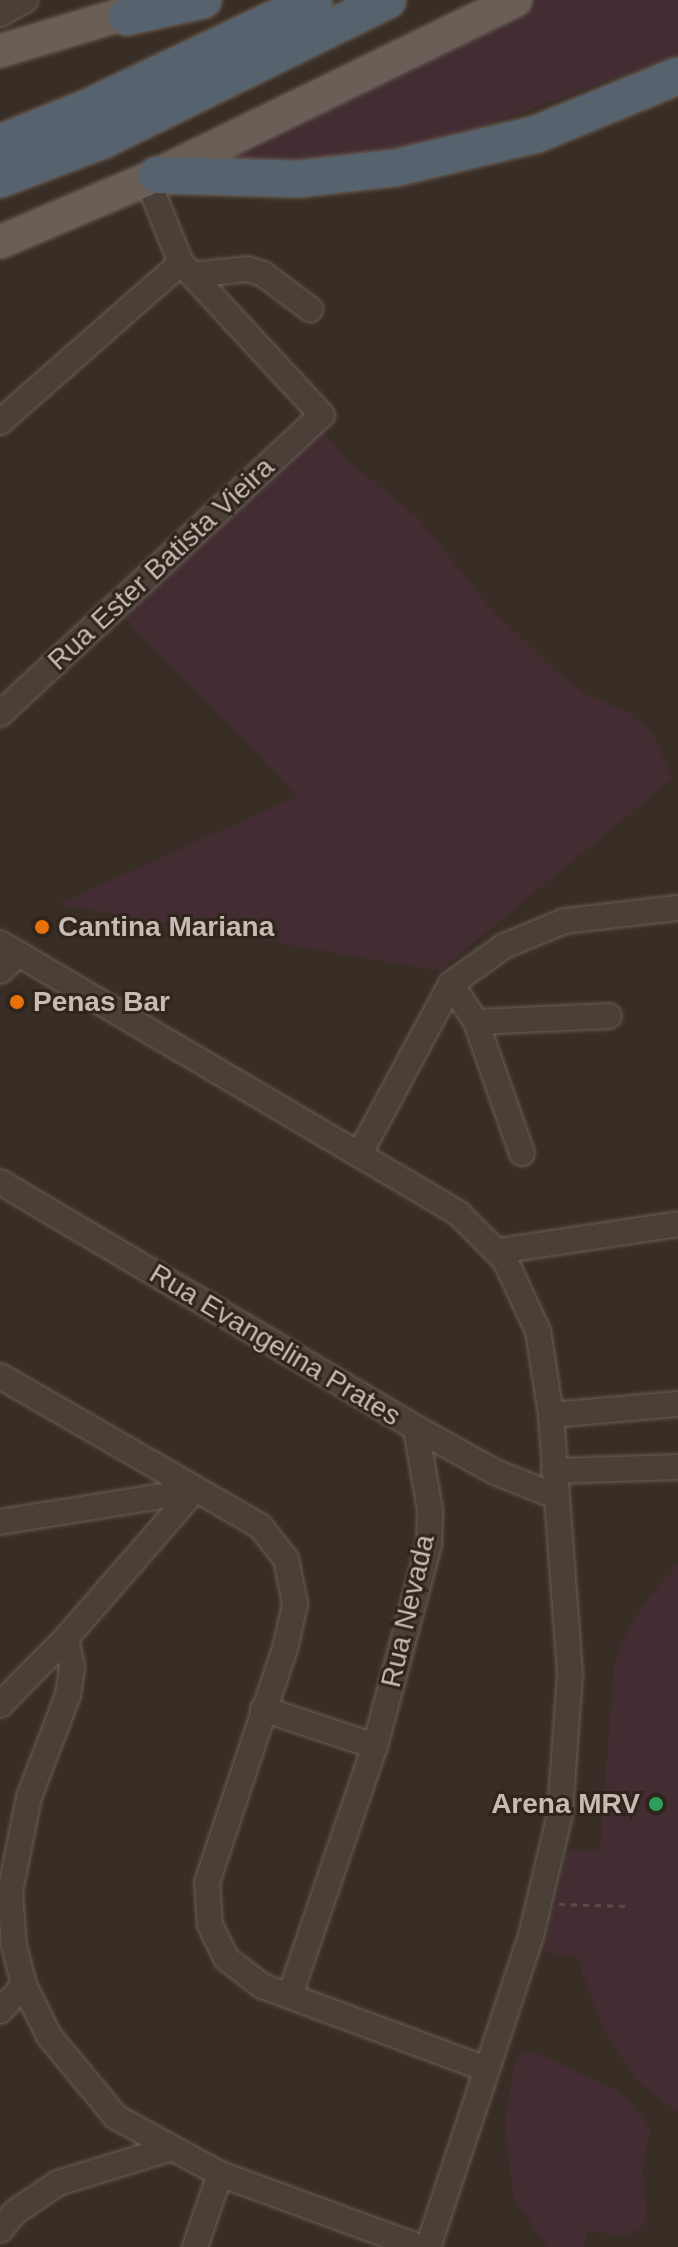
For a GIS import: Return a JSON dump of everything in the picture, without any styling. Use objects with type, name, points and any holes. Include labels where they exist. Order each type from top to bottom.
[{"type":"highway","points":[[127,17],[203,0]]},
{"type":"highway","points":[[0,143],[115,96],[314,0]]},
{"type":"highway","points":[[0,179],[103,140],[387,0]]},
{"type":"highway","points":[[152,182],[298,179],[395,168],[537,134],[678,76]]},
{"type":"main road","points":[[0,51],[127,17],[164,0]]},
{"type":"main road","points":[[0,242],[152,182],[516,0]]},
{"type":"street","points":[[0,14],[25,0]]},
{"type":"street","points":[[0,256],[152,182],[186,269]]},
{"type":"street","points":[[0,422],[186,269],[247,269],[263,274],[310,309]]},
{"type":"street","name":"Rua Ester Batista Vieira","points":[[0,714],[322,415],[186,269]]},
{"type":"street","points":[[360,1153],[451,984],[504,946],[565,921],[678,908]]},
{"type":"street","points":[[0,971],[10,949],[458,1213],[498,1251],[522,1289],[538,1331],[551,1415],[555,1496],[566,1603],[568,1721],[560,1814],[539,1903],[428,2247]]},
{"type":"street","points":[[451,984],[476,1022],[522,1153]]},
{"type":"street","points":[[476,1022],[609,1016]]},
{"type":"street","name":"Rua Evangelina Prates","points":[[0,1182],[416,1428],[495,1472],[555,1496]]},
{"type":"street","points":[[498,1251],[678,1224]]},
{"type":"street","points":[[0,1376],[274,1538],[294,1580],[286,1645],[211,1863],[206,1905],[226,1958],[247,1978],[484,2068]]},
{"type":"street","points":[[551,1415],[678,1404]]},
{"type":"street","name":"Rua Nevada","points":[[290,1995],[375,1746],[429,1544],[430,1510],[416,1428]]},
{"type":"street","points":[[554,1471],[678,1467]]},
{"type":"street","points":[[0,1522],[194,1491]]},
{"type":"street","points":[[0,1705],[66,1638],[194,1491]]},
{"type":"street","points":[[66,1638],[72,1667],[68,1695],[29,1797],[10,1892],[14,1946],[24,1985],[49,2036],[79,2079],[116,2117],[169,2149],[220,2174],[419,2247]]},
{"type":"street","points":[[263,1709],[375,1746]]},
{"type":"street","points":[[0,2011],[24,1985]]},
{"type":"street","points":[[0,2230],[15,2212],[58,2183],[169,2149]]},
{"type":"street","points":[[195,2247],[220,2174]]},
{"type":"path","points":[[539,1903],[630,1906]]},
{"type":"shaded area","points":[[514,0],[678,0],[678,55],[458,136],[296,167],[185,172]]},
{"type":"shaded area","points":[[321,429],[349,462],[417,517],[487,604],[551,667],[585,694],[628,712],[652,732],[672,779],[439,971],[58,904],[298,796],[121,614]]},
{"type":"shaded area","points":[[678,1564],[678,2112],[639,2082],[606,2035],[576,1956],[543,1952],[568,1850],[600,1851],[614,1668],[621,1646],[643,1604]]},
{"type":"shaded area","points":[[532,2051],[618,2091],[633,2103],[650,2129],[642,2171],[647,2215],[644,2225],[628,2236],[588,2231],[583,2247],[548,2247],[514,2199],[505,2125],[515,2058]]},
{"type":"place","name":"Cantina Mariana","points":[[42,927]]},
{"type":"place","name":"Penas Bar","points":[[17,1002]]},
{"type":"place","name":"Arena MRV","points":[[656,1804]]}]
